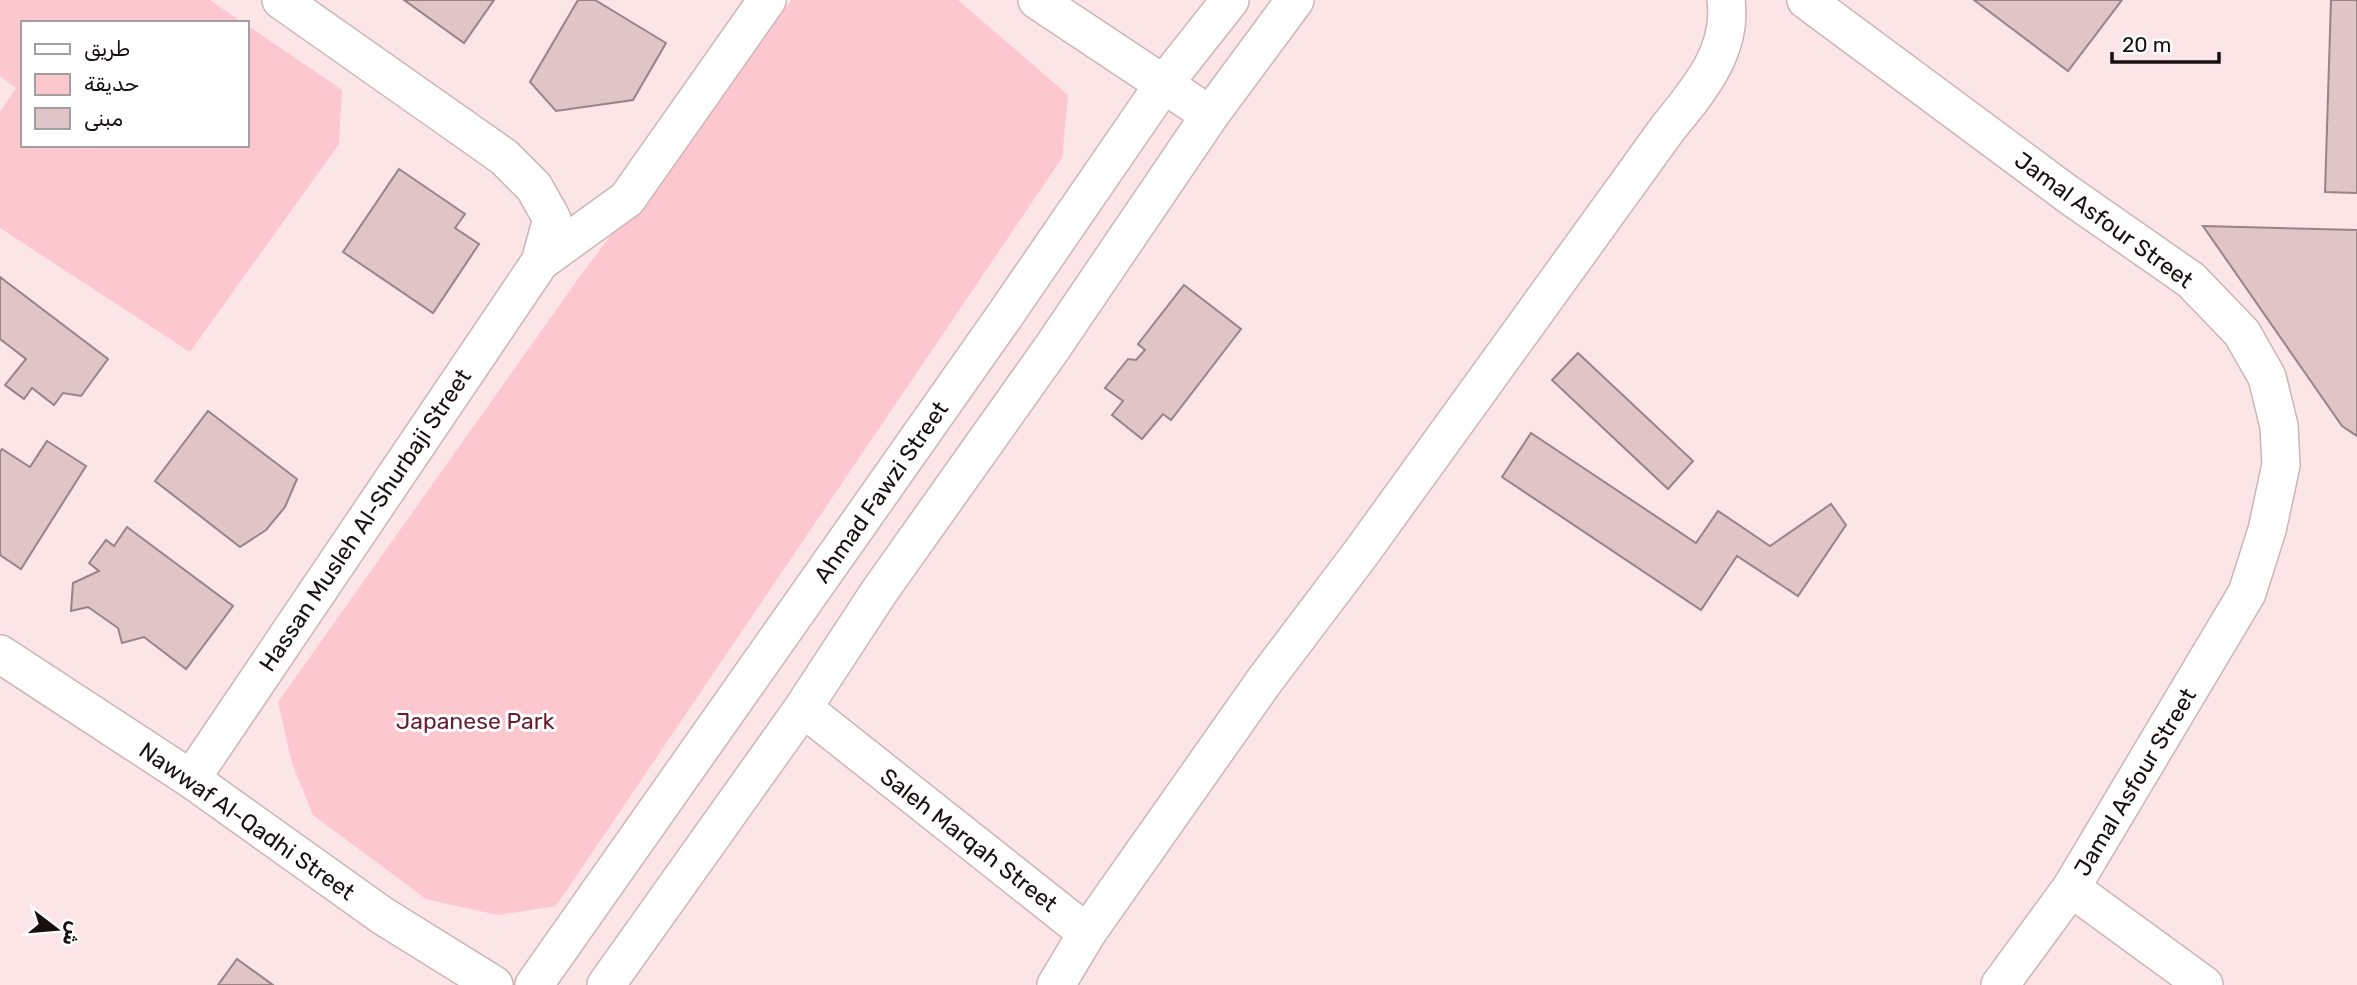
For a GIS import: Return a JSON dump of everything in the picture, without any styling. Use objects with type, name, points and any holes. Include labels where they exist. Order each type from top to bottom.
[{"type":"street","name":"Hassan Musleh Al-Shurbaji Street","points":[[191,779],[540,262],[552,219],[534,187],[504,157],[281,0]]},
{"type":"street","name":"Hassan Musleh Al-Shurbaji Street","points":[[540,262],[627,199],[767,0]]},
{"type":"street","points":[[1037,0],[1210,115]]},
{"type":"street","name":"Ahmad Fawzi Street","points":[[534,985],[1163,85],[1230,0]]},
{"type":"street","points":[[606,985],[803,708],[879,592],[1052,348],[1210,115],[1295,0]]},
{"type":"street","points":[[1056,985],[1087,933],[1265,680],[1361,553],[1668,128],[1704,83],[1720,51],[1727,24],[1726,0]]},
{"type":"street","name":"Jamal Asfour Street","points":[[1806,0],[2069,195],[2191,280],[2242,333],[2267,377],[2279,426],[2281,465],[2267,530],[2247,593],[2071,888],[2000,985]]},
{"type":"street","name":"Nawwaf Al-Qadhi Street","points":[[0,654],[191,779],[383,916],[494,985]]},
{"type":"street","name":"Saleh Marqah Street","points":[[803,708],[1087,933]]},
{"type":"street","points":[[2071,888],[2204,985]]},
{"type":"green space","points":[[0,0],[210,0],[240,21],[21,21],[21,147],[248,147],[248,26],[342,90],[339,144],[190,352],[0,228],[0,112],[16,88],[0,76]]},
{"type":"green space","name":"Japanese Park","points":[[791,0],[958,0],[1068,95],[1062,158],[556,906],[498,915],[426,899],[313,815],[292,763],[278,702],[583,272]]},
{"type":"building","points":[[404,0],[494,0],[464,43]]},
{"type":"building","points":[[578,0],[595,0],[666,43],[633,100],[556,111],[530,82]]},
{"type":"building","points":[[1974,0],[2122,0],[2068,71]]},
{"type":"building","points":[[2331,0],[2357,0],[2357,193],[2325,192]]},
{"type":"building","points":[[399,169],[465,214],[455,228],[479,244],[433,313],[343,252]]},
{"type":"building","points":[[2203,226],[2357,230],[2357,436],[2342,426]]},
{"type":"building","points":[[0,277],[108,359],[81,396],[63,393],[54,405],[32,388],[24,399],[5,385],[26,359],[0,339]]},
{"type":"building","points":[[1184,285],[1241,329],[1171,420],[1163,414],[1142,439],[1112,415],[1123,401],[1105,388],[1128,359],[1136,360],[1145,350],[1138,344]]},
{"type":"building","points":[[1578,353],[1693,461],[1668,489],[1552,380]]},
{"type":"building","points":[[208,411],[297,479],[285,507],[266,530],[240,547],[155,481]]},
{"type":"building","points":[[1531,433],[1696,543],[1718,511],[1770,546],[1831,504],[1846,525],[1798,596],[1737,556],[1701,610],[1502,477]]},
{"type":"building","points":[[47,441],[86,466],[21,569],[0,555],[0,452],[2,449],[30,467]]},
{"type":"building","points":[[127,527],[233,606],[186,669],[144,637],[122,643],[118,628],[88,607],[71,611],[73,583],[99,571],[89,563],[106,540],[114,546]]},
{"type":"building","points":[[237,959],[273,985],[218,985]]}]
